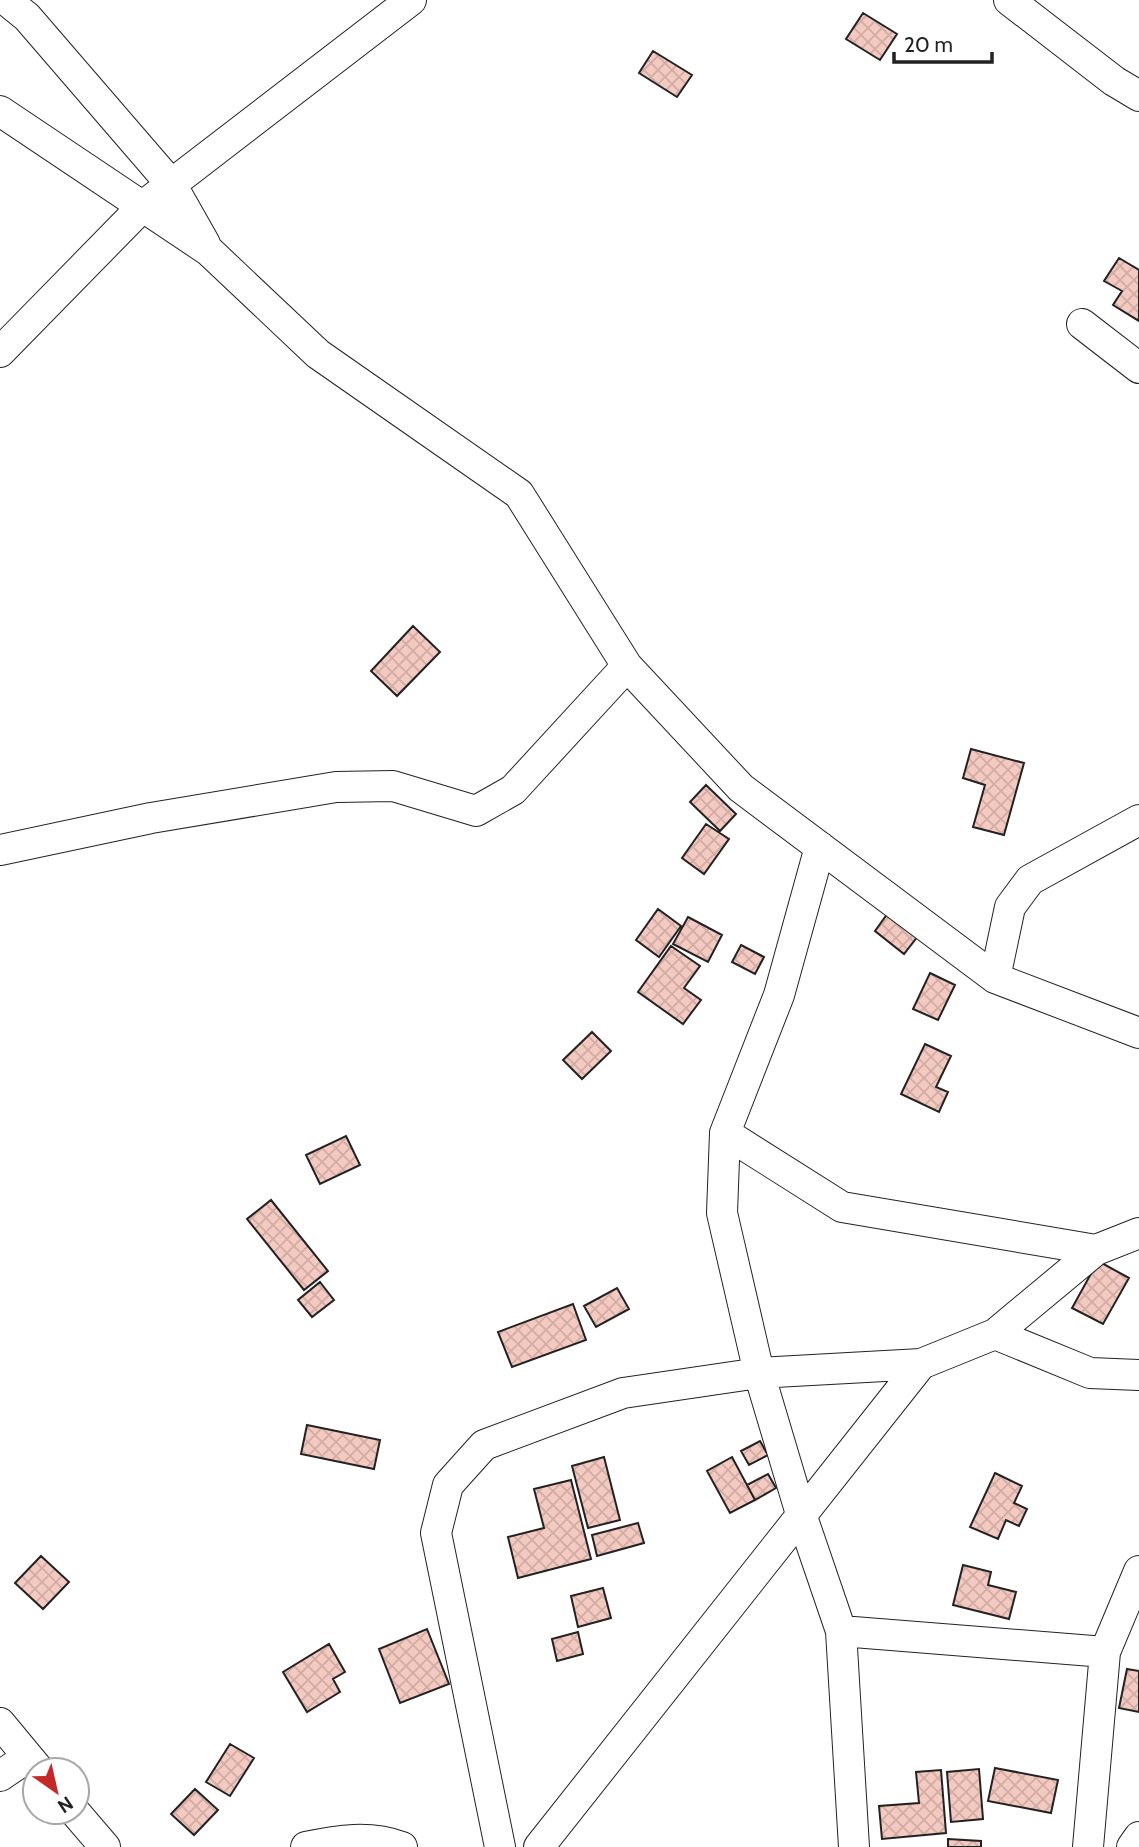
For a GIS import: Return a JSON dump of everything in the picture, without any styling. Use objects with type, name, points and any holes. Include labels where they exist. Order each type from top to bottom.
[{"type":"street","points":[[6,0],[27,18],[171,184],[209,251]]},
{"type":"street","points":[[0,352],[143,206],[411,0]]},
{"type":"street","points":[[1009,0],[1139,96]]},
{"type":"street","points":[[0,111],[209,251],[318,354],[519,494],[627,666],[741,788],[995,978],[1139,1034]]},
{"type":"street","points":[[1082,324],[1139,368]]},
{"type":"street","points":[[0,850],[152,818],[336,787],[393,786],[476,811],[513,790],[627,666]]},
{"type":"street","points":[[995,978],[1010,907],[1030,880],[1139,820]]},
{"type":"street","points":[[820,847],[779,995],[725,1133],[722,1213],[759,1373],[801,1514],[841,1631],[855,1847]]},
{"type":"street","points":[[725,1133],[842,1207],[1096,1250]]},
{"type":"street","points":[[500,1847],[436,1533],[448,1485],[484,1445],[623,1393],[759,1373],[921,1364],[995,1334],[1096,1250],[1139,1233]]},
{"type":"street","points":[[995,1334],[1090,1373],[1139,1375]]},
{"type":"street","points":[[539,1847],[921,1364]]},
{"type":"street","points":[[1088,1847],[1105,1653],[1139,1571]]},
{"type":"street","points":[[841,1631],[1105,1653]]},
{"type":"street","points":[[0,1723],[27,1756]]},
{"type":"street","points":[[0,1776],[21,1768]]},
{"type":"street","points":[[87,1826],[105,1847]]},
{"type":"street","points":[[1132,1847],[1139,1837]]},
{"type":"street","points":[[306,1847],[350,1839],[386,1841],[402,1847]]},
{"type":"building","points":[[863,13],[897,34],[880,60],[846,39]]},
{"type":"building","points":[[653,51],[692,75],[677,97],[639,73]]},
{"type":"building","points":[[1119,258],[1139,270],[1139,321],[1113,305],[1122,291],[1104,281]]},
{"type":"building","points":[[413,626],[440,652],[397,696],[371,671]]},
{"type":"building","points":[[971,749],[1024,763],[1004,835],[973,827],[985,785],[963,778]]},
{"type":"building","points":[[706,785],[736,814],[720,831],[690,802]]},
{"type":"building","points":[[706,824],[729,839],[704,874],[682,858]]},
{"type":"building","points":[[658,909],[681,926],[659,957],[636,940]]},
{"type":"building","points":[[888,913],[918,936],[904,954],[875,931]]},
{"type":"building","points":[[688,917],[722,935],[708,962],[673,944]]},
{"type":"building","points":[[741,945],[764,957],[755,974],[732,962]]},
{"type":"building","points":[[671,946],[700,966],[684,988],[701,1000],[683,1024],[638,992]]},
{"type":"building","points":[[930,973],[955,985],[938,1020],[913,1009]]},
{"type":"building","points":[[592,1032],[611,1051],[582,1079],[563,1060]]},
{"type":"building","points":[[925,1044],[951,1056],[936,1087],[948,1092],[939,1112],[901,1094]]},
{"type":"building","points":[[346,1136],[360,1165],[320,1184],[306,1155]]},
{"type":"building","points":[[271,1200],[328,1271],[304,1290],[247,1219]]},
{"type":"building","points":[[1098,1261],[1129,1278],[1103,1324],[1072,1308]]},
{"type":"building","points":[[320,1282],[334,1300],[312,1317],[298,1300]]},
{"type":"building","points":[[617,1288],[629,1309],[596,1327],[584,1306]]},
{"type":"building","points":[[573,1304],[586,1340],[512,1367],[498,1332]]},
{"type":"building","points":[[307,1425],[380,1440],[374,1469],[301,1454]]},
{"type":"building","points":[[760,1441],[768,1455],[749,1465],[741,1451]]},
{"type":"building","points":[[604,1457],[620,1520],[588,1528],[572,1466]]},
{"type":"building","points":[[732,1457],[755,1500],[730,1513],[707,1471]]},
{"type":"building","points":[[995,1473],[1022,1486],[1014,1503],[1027,1509],[1019,1526],[1006,1520],[998,1539],[970,1527]]},
{"type":"building","points":[[768,1474],[776,1488],[755,1500],[747,1485]]},
{"type":"building","points":[[571,1480],[591,1559],[518,1578],[508,1537],[544,1528],[534,1489]]},
{"type":"building","points":[[638,1523],[644,1543],[597,1556],[592,1535]]},
{"type":"building","points":[[41,1556],[69,1582],[43,1609],[15,1583]]},
{"type":"building","points":[[963,1565],[991,1572],[988,1585],[1016,1592],[1009,1619],[953,1605]]},
{"type":"building","points":[[603,1588],[611,1618],[578,1627],[571,1596]]},
{"type":"building","points":[[427,1629],[449,1684],[400,1703],[379,1649]]},
{"type":"building","points":[[578,1632],[583,1654],[557,1661],[552,1639]]},
{"type":"building","points":[[329,1644],[345,1672],[333,1679],[340,1692],[307,1712],[283,1672]]},
{"type":"building","points":[[1127,1669],[1139,1671],[1139,1712],[1119,1708]]},
{"type":"building","points":[[230,1744],[254,1758],[230,1796],[206,1782]]},
{"type":"building","points":[[995,1768],[1058,1780],[1051,1813],[988,1801]]},
{"type":"building","points":[[979,1769],[983,1819],[951,1822],[947,1772]]},
{"type":"building","points":[[941,1770],[946,1833],[882,1839],[879,1806],[919,1803],[916,1772]]},
{"type":"building","points":[[195,1789],[218,1810],[194,1835],[171,1814]]},
{"type":"building","points":[[948,1839],[981,1841],[981,1847],[948,1847]]}]
